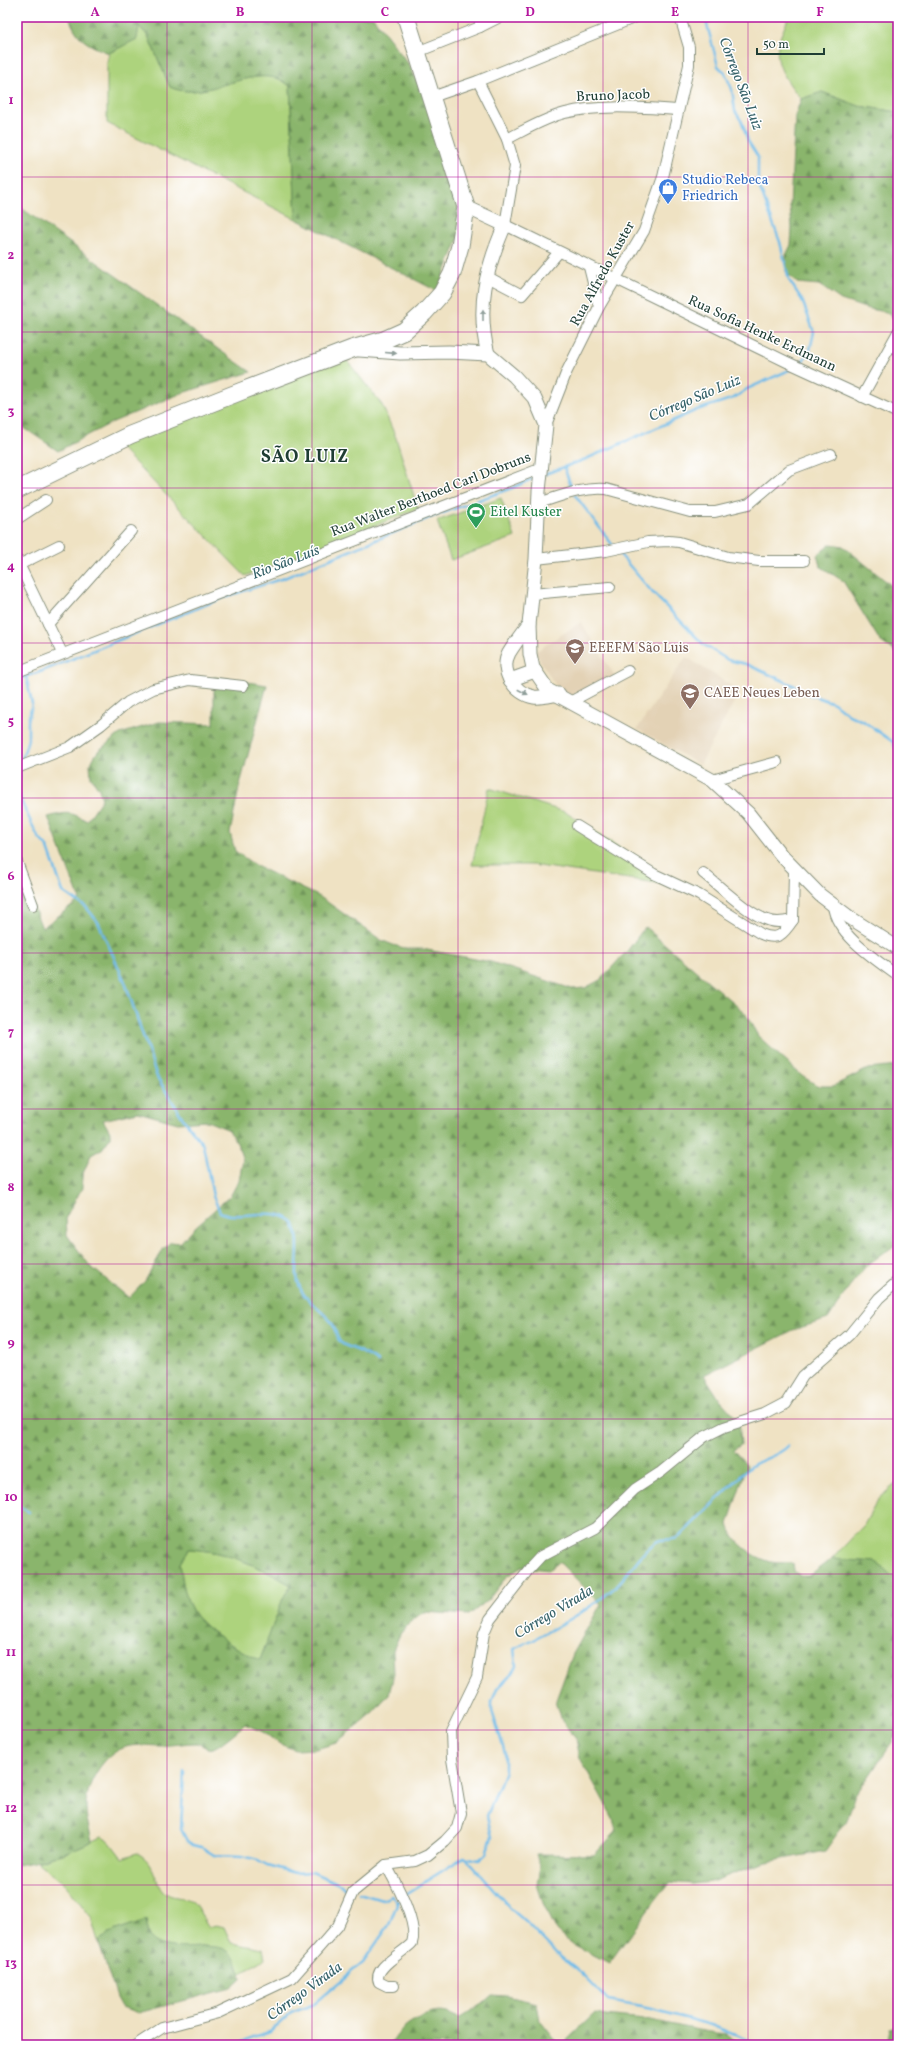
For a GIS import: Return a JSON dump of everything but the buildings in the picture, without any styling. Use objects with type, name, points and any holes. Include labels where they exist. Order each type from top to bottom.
[{"type":"main road","points":[[17,490],[130,435],[352,349],[384,340],[404,331],[424,313],[442,293],[452,274],[460,246],[466,206],[406,17]]},
{"type":"street","points":[[417,52],[480,22],[500,17]]},
{"type":"street","points":[[432,97],[478,81],[636,17]]},
{"type":"street","name":"Rua Alfredo Kuster","points":[[546,425],[567,372],[599,307],[644,231],[663,177],[687,77],[690,56],[689,47],[680,17]]},
{"type":"street","points":[[478,81],[506,139],[515,166],[505,225],[494,250],[486,276],[484,336],[488,354],[531,393],[546,425],[539,497],[536,559],[529,625],[530,654],[535,671],[548,690],[712,780],[748,812],[794,870],[833,906],[898,947]]},
{"type":"street","name":"Bruno Jacob","points":[[506,139],[564,113],[583,109],[630,108],[678,110]]},
{"type":"street","points":[[466,206],[505,225]]},
{"type":"street","name":"Rua Sofia Henke Erdmann","points":[[505,225],[787,362],[898,413]]},
{"type":"street","points":[[486,276],[522,295],[559,252]]},
{"type":"street","points":[[589,267],[599,307]]},
{"type":"street","points":[[862,397],[898,332]]},
{"type":"street","points":[[352,349],[400,353],[449,352],[488,354]]},
{"type":"street","points":[[539,497],[563,496],[579,490],[594,488],[606,489],[690,512],[715,512],[749,504],[789,470],[830,454]]},
{"type":"street","name":"Rua Walter Berthoed Carl Dobruns","points":[[17,672],[62,653],[542,469]]},
{"type":"street","points":[[17,519],[46,500]]},
{"type":"street","points":[[48,624],[131,531]]},
{"type":"street","points":[[536,559],[606,552],[648,542],[669,541],[679,542],[728,557],[759,560],[804,561]]},
{"type":"street","points":[[59,545],[18,562],[62,653]]},
{"type":"street","points":[[532,594],[610,587]]},
{"type":"street","points":[[529,625],[508,657],[507,668],[510,680],[514,686],[522,692],[534,697],[564,698],[628,671]]},
{"type":"street","points":[[508,657],[530,654]]},
{"type":"street","points":[[510,680],[535,671]]},
{"type":"street","points":[[17,768],[70,747],[101,725],[128,702],[153,689],[190,680],[244,686]]},
{"type":"street","points":[[712,780],[777,762]]},
{"type":"street","points":[[577,826],[654,874],[699,895],[761,934],[770,938],[776,938],[788,928],[793,920],[794,870]]},
{"type":"street","points":[[17,862],[33,905]]},
{"type":"street","points":[[703,873],[741,904],[761,916],[777,922],[793,920]]},
{"type":"street","points":[[833,906],[834,916],[839,925],[866,951],[898,976]]},
{"type":"street","points":[[136,2045],[162,2028],[218,2013],[292,1978],[338,1926],[354,1892],[386,1865],[406,1864],[428,1855],[449,1837],[460,1822],[460,1802],[452,1759],[451,1731],[477,1677],[484,1633],[490,1619],[529,1569],[541,1556],[595,1528],[635,1489],[661,1472],[704,1437],[724,1428],[765,1414],[786,1403],[803,1376],[849,1335],[879,1298],[898,1281]]},
{"type":"street","points":[[386,1865],[400,1892],[413,1933],[412,1943],[383,1966],[378,1975],[379,1982],[387,1986],[394,1986]]},
{"type":"shaded area","name":"EEEFM São Luis","points":[[581,622],[616,678],[569,707],[535,652]]},
{"type":"shaded area","name":"CAEE Neues Leben","points":[[686,657],[740,691],[700,765],[637,729]]},
{"type":"green space","points":[[69,17],[373,17],[410,66],[419,85],[437,115],[463,228],[437,291],[296,219],[290,86],[278,79],[263,77],[249,78],[208,89],[182,91],[170,87],[148,36],[139,26],[137,39],[109,53],[89,44],[79,36]]},
{"type":"green space","points":[[788,17],[898,17],[898,112],[859,106],[822,92],[801,99],[784,75],[778,61],[777,53],[779,42]]},
{"type":"green space","points":[[139,26],[148,36],[170,87],[182,91],[195,91],[264,76],[279,79],[290,86],[296,219],[107,123],[107,62],[109,53],[123,46]]},
{"type":"green space","points":[[822,92],[859,106],[898,112],[898,322],[886,312],[865,308],[841,300],[819,285],[797,283],[786,272],[786,255],[791,245],[792,228],[790,206],[795,116],[801,99]]},
{"type":"green space","points":[[17,205],[251,372],[182,393],[113,422],[58,451],[17,423]]},
{"type":"green space","points":[[345,358],[382,405],[396,438],[418,509],[245,576],[110,437]]},
{"type":"green space","name":"Eitel Kuster","points":[[501,498],[515,537],[451,560],[437,521]]},
{"type":"green space","points":[[831,544],[843,546],[898,591],[898,654],[880,641],[843,581],[820,566],[817,555]]},
{"type":"green space","points":[[214,677],[267,685],[239,788],[230,833],[235,851],[256,866],[320,897],[381,940],[408,949],[422,949],[491,962],[572,989],[585,988],[600,980],[628,950],[645,927],[745,1013],[758,1036],[802,1076],[818,1086],[833,1086],[868,1069],[898,1066],[898,1243],[867,1265],[849,1287],[828,1319],[793,1330],[704,1375],[720,1400],[739,1421],[741,1445],[733,1450],[747,1465],[728,1524],[738,1542],[749,1552],[762,1559],[774,1562],[793,1563],[794,1571],[799,1575],[811,1575],[832,1559],[876,1562],[898,1581],[898,1733],[855,1797],[847,1820],[825,1851],[762,1863],[711,1882],[692,1884],[669,1882],[609,1963],[569,1942],[557,1931],[543,1903],[537,1884],[540,1866],[536,1854],[594,1855],[616,1832],[613,1818],[580,1758],[576,1739],[562,1721],[556,1700],[573,1654],[601,1604],[559,1562],[549,1570],[522,1567],[507,1576],[488,1600],[469,1615],[424,1612],[413,1619],[400,1634],[393,1650],[394,1674],[389,1694],[373,1712],[336,1743],[316,1749],[295,1750],[280,1744],[263,1732],[245,1724],[225,1741],[213,1748],[196,1743],[162,1746],[138,1745],[128,1746],[115,1752],[96,1773],[88,1790],[86,1812],[92,1841],[56,1856],[17,1865],[17,853],[24,884],[42,928],[80,900],[48,817],[68,813],[76,815],[87,821],[102,799],[99,789],[91,777],[90,764],[98,751],[120,734],[159,722],[214,724]],"holes":[[[138,1112],[178,1123],[207,1121],[227,1129],[237,1143],[243,1160],[239,1180],[231,1195],[194,1228],[180,1243],[171,1242],[164,1248],[145,1281],[129,1298],[90,1266],[67,1235],[66,1217],[82,1188],[82,1176],[91,1155],[102,1149],[110,1138],[110,1132],[103,1120]],[[189,1549],[203,1550],[229,1556],[254,1566],[291,1585],[283,1598],[260,1660],[221,1638],[196,1616],[187,1597],[180,1563]]]},
{"type":"green space","points":[[489,788],[565,812],[617,846],[664,884],[532,865],[472,865]]},
{"type":"green space","points":[[898,1482],[898,1581],[876,1562],[832,1559],[864,1525],[879,1498]]},
{"type":"green space","points":[[189,1549],[203,1550],[229,1556],[254,1566],[291,1585],[283,1599],[260,1660],[221,1638],[196,1616],[187,1597],[180,1563]]},
{"type":"green space","points":[[101,1837],[109,1841],[122,1858],[137,1853],[143,1857],[150,1865],[159,1886],[166,1894],[192,1901],[209,1927],[216,1925],[224,1927],[231,1943],[263,1949],[265,1958],[240,1974],[239,1965],[206,1946],[177,1949],[162,1946],[156,1943],[150,1936],[146,1920],[116,1930],[98,1941],[91,1917],[65,1884],[37,1862],[66,1853]]},
{"type":"green space","points":[[146,1920],[151,1938],[160,1944],[179,1948],[214,1947],[223,1949],[231,1954],[237,1964],[241,1979],[231,1988],[138,2013],[122,2007],[117,1998],[98,1941],[116,1930]]},
{"type":"green space","points":[[492,1995],[506,1996],[537,2003],[540,2021],[559,2045],[391,2045],[399,2032],[414,2020],[431,2013],[440,2012],[459,2018],[482,2004]]},
{"type":"green space","points":[[595,2013],[651,2020],[698,2030],[727,2034],[738,2045],[562,2045]]},
{"type":"green space","points":[[898,2025],[898,2045],[887,2045],[890,2028]]},
{"type":"waterway","name":"Córrego São Luiz","points":[[705,17],[718,66],[725,73],[732,89],[735,111],[742,122],[748,141],[758,157],[758,183],[780,242],[789,280],[802,300],[814,332],[810,350],[800,365]]},
{"type":"waterway","name":"Córrego São Luiz","points":[[545,474],[586,459],[697,410],[734,398],[747,389],[794,368]]},
{"type":"waterway","points":[[564,467],[572,489]]},
{"type":"waterway","name":"Rio São Luís","points":[[17,679],[40,672],[225,597],[284,578],[429,518],[512,488],[536,477]]},
{"type":"waterway","points":[[575,495],[614,547]]},
{"type":"waterway","points":[[617,551],[652,592],[704,645],[728,660],[746,664],[795,686],[805,693],[834,703],[849,715],[863,721],[893,742],[898,753]]},
{"type":"waterway","points":[[21,763],[28,739],[28,721],[32,704],[26,676]]},
{"type":"waterway","points":[[19,770],[20,777],[17,785],[21,801],[38,837],[48,848],[63,892],[86,907],[98,922],[125,982],[157,1077],[184,1120],[203,1145],[213,1196],[220,1212],[229,1215],[275,1214],[292,1221],[298,1241],[297,1275],[301,1291],[332,1323],[340,1342],[362,1352],[378,1362]]},
{"type":"waterway","name":"Córrego Virada","points":[[406,1894],[464,1857],[479,1860],[486,1854],[492,1837],[487,1816],[505,1771],[505,1753],[492,1711],[492,1701],[497,1689],[511,1675],[516,1665],[514,1649],[590,1607],[613,1589],[644,1552],[656,1542],[679,1537],[750,1467],[760,1461],[780,1453],[788,1446]]},
{"type":"waterway","points":[[17,1505],[29,1512]]},
{"type":"waterway","points":[[184,1771],[181,1829],[187,1841],[214,1855],[242,1856],[295,1873],[312,1872],[341,1885],[347,1891]]},
{"type":"waterway","points":[[465,1857],[511,1909],[557,1954],[583,1975],[608,2001],[652,2009],[711,2025],[759,2045]]},
{"type":"waterway","points":[[359,1893],[382,1900],[392,1896],[397,1903]]},
{"type":"waterway","name":"Córrego Virada","points":[[237,2045],[252,2037],[270,2032],[291,2013],[312,2005],[363,1962],[389,1925],[398,1901]]},
{"type":"place","name":"Studio Rebeca Friedrich","points":[[668,205]]},
{"type":"place","name":"Eitel Kuster","points":[[476,529]]},
{"type":"place","name":"EEEFM São Luis","points":[[575,665]]},
{"type":"place","name":"CAEE Neues Leben","points":[[690,710]]},
{"type":"district","name":"SÃO LUIZ","points":[[305,457]]}]
